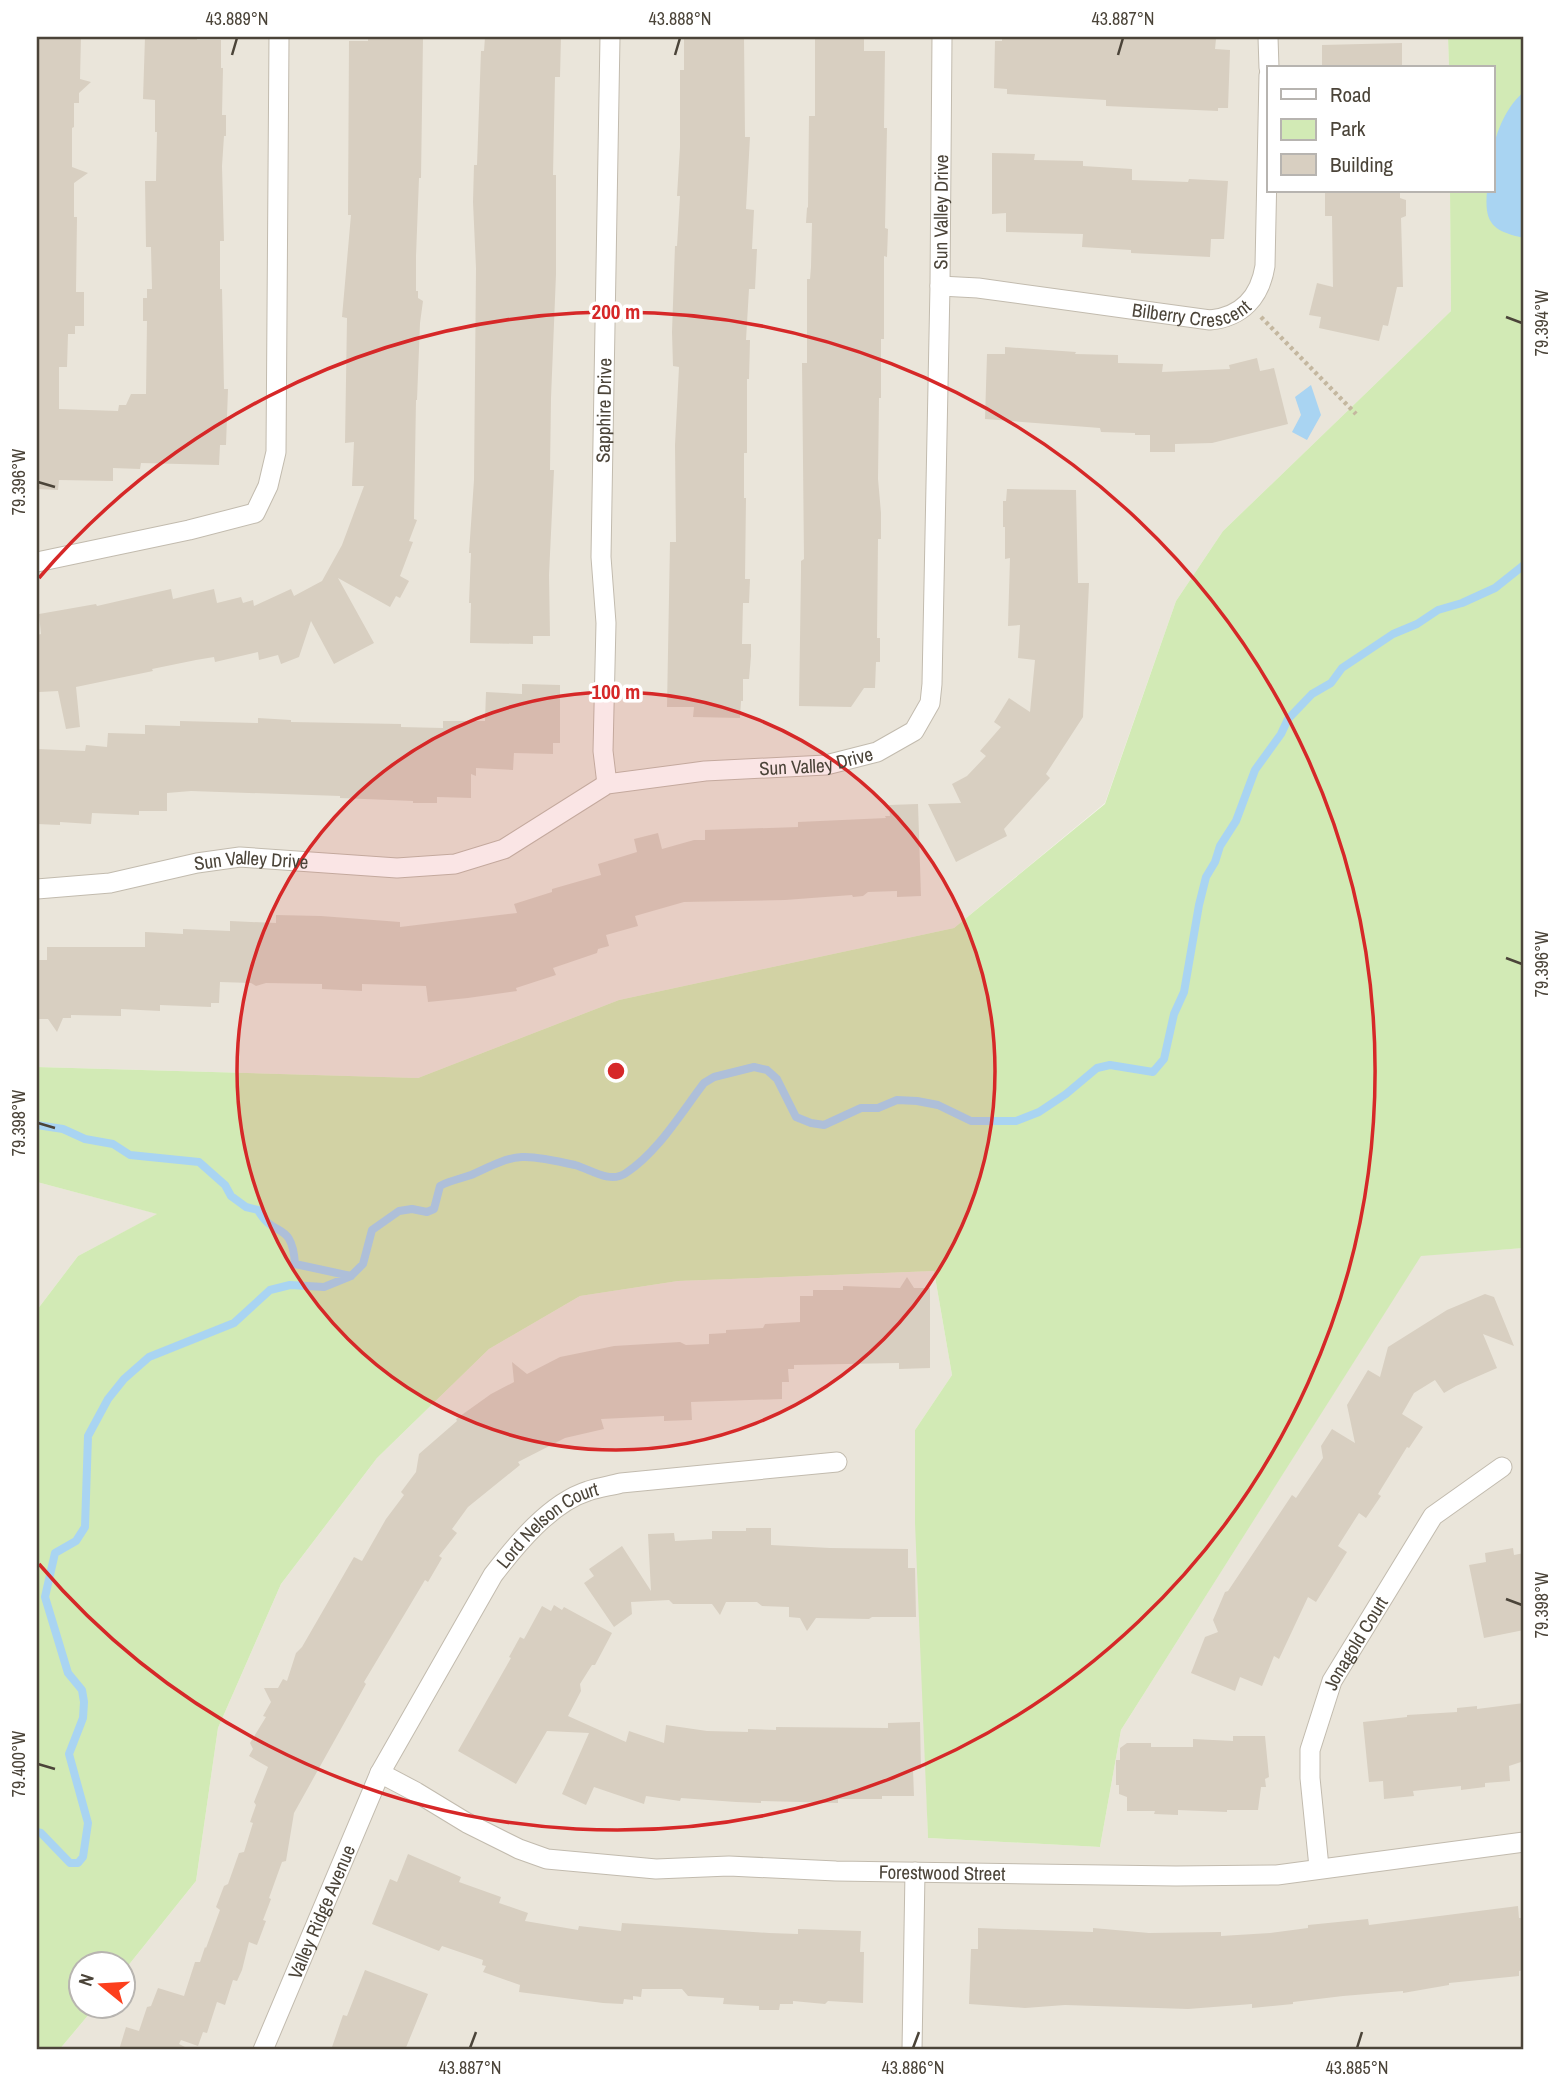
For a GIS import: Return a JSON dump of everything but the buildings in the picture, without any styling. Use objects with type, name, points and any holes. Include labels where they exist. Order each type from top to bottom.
[{"type":"street","points":[[37,562],[255,513],[268,486],[276,452],[279,37]]},
{"type":"street","name":"Sapphire Drive","points":[[607,783],[603,751],[606,623],[601,557],[610,37]]},
{"type":"street","name":"Sun Valley Drive","points":[[37,889],[110,883],[197,863],[240,857],[397,868],[455,864],[504,849],[607,783],[705,771],[826,765],[877,752],[914,731],[924,718],[930,703],[932,684],[942,37]]},
{"type":"street","points":[[1268,37],[1269,66]]},
{"type":"street","name":"Bilberry Crescent","points":[[940,286],[978,288],[1210,320],[1224,318],[1248,305],[1257,294],[1262,281],[1265,266],[1267,170]]},
{"type":"street","name":"Lord Nelson Court","points":[[380,1773],[493,1575],[515,1547],[561,1506],[586,1491],[621,1483],[837,1462]]},
{"type":"street","name":"Jonagold Court","points":[[1319,1867],[1310,1750],[1332,1681],[1433,1516],[1502,1467]]},
{"type":"street","name":"Forestwood Street","points":[[380,1773],[416,1791],[467,1823],[519,1849],[547,1859],[656,1869],[729,1866],[915,1872],[1277,1875],[1319,1867],[1524,1843]]},
{"type":"street","name":"Valley Ridge Avenue","points":[[263,2050],[380,1773]]},
{"type":"street","points":[[912,2050],[915,1872]]},
{"type":"path","points":[[1261,317],[1356,414]]},
{"type":"shaded area","points":[[37,37],[1448,37],[1449,66],[1267,66],[1267,192],[1450,192],[1451,311],[1223,531],[1176,601],[1105,803],[954,928],[619,1000],[418,1078],[37,1067]]},
{"type":"shaded area","points":[[37,1182],[158,1214],[78,1256],[37,1310]]},
{"type":"shaded area","points":[[1524,1248],[1524,2050],[59,2050],[83,2021],[136,2021],[136,1956],[196,1881],[218,1728],[281,1584],[377,1458],[489,1349],[580,1296],[678,1281],[934,1271],[952,1375],[915,1430],[928,1838],[1100,1847],[1121,1730],[1421,1255]]},
{"type":"green space","points":[[1448,37],[1524,37],[1524,1248],[1421,1256],[1121,1730],[1100,1847],[928,1838],[915,1523],[915,1430],[952,1375],[934,1271],[678,1281],[580,1296],[489,1349],[377,1458],[281,1584],[218,1728],[196,1881],[136,1956],[136,1951],[66,1951],[66,2021],[83,2021],[59,2050],[37,2050],[37,1310],[78,1256],[157,1214],[37,1182],[37,1067],[418,1078],[619,1000],[954,928],[1105,804],[1176,601],[1223,531],[1451,311],[1450,192],[1494,192],[1494,66],[1449,66]]},
{"type":"water","points":[[1524,92],[1524,238],[1498,229],[1489,219],[1486,202],[1487,192],[1494,192],[1494,147],[1497,135],[1518,97]]},
{"type":"water","points":[[1311,385],[1321,415],[1307,440],[1292,432],[1301,415],[1295,397]]},
{"type":"waterway","points":[[37,1832],[70,1863],[78,1863],[83,1857],[88,1823],[69,1754],[83,1718],[84,1702],[82,1690],[68,1673],[45,1597],[55,1553],[76,1541],[85,1527],[88,1436],[108,1399],[124,1379],[149,1357],[234,1323],[270,1290],[290,1285],[324,1287],[351,1276],[363,1264],[372,1230],[399,1211],[412,1209],[427,1212],[434,1209],[440,1186],[496,1164],[515,1158],[534,1157],[575,1165],[607,1177],[620,1176],[648,1154],[704,1083],[714,1077],[754,1067],[767,1070],[777,1079],[796,1117],[824,1125],[861,1108],[878,1108],[897,1100],[938,1105],[971,1121],[1016,1121],[1039,1112],[1097,1068],[1110,1065],[1153,1072],[1164,1059],[1174,1014],[1184,992],[1206,877],[1220,846],[1236,821],[1255,770],[1281,734],[1288,719],[1312,694],[1331,683],[1342,668],[1393,634],[1417,624],[1438,610],[1462,603],[1495,588],[1524,565]]},
{"type":"waterway","points":[[37,1125],[63,1129],[85,1139],[113,1144],[130,1155],[199,1162],[225,1185],[231,1196],[246,1207],[258,1210],[264,1219],[286,1235],[293,1250],[295,1264],[351,1276]]}]
